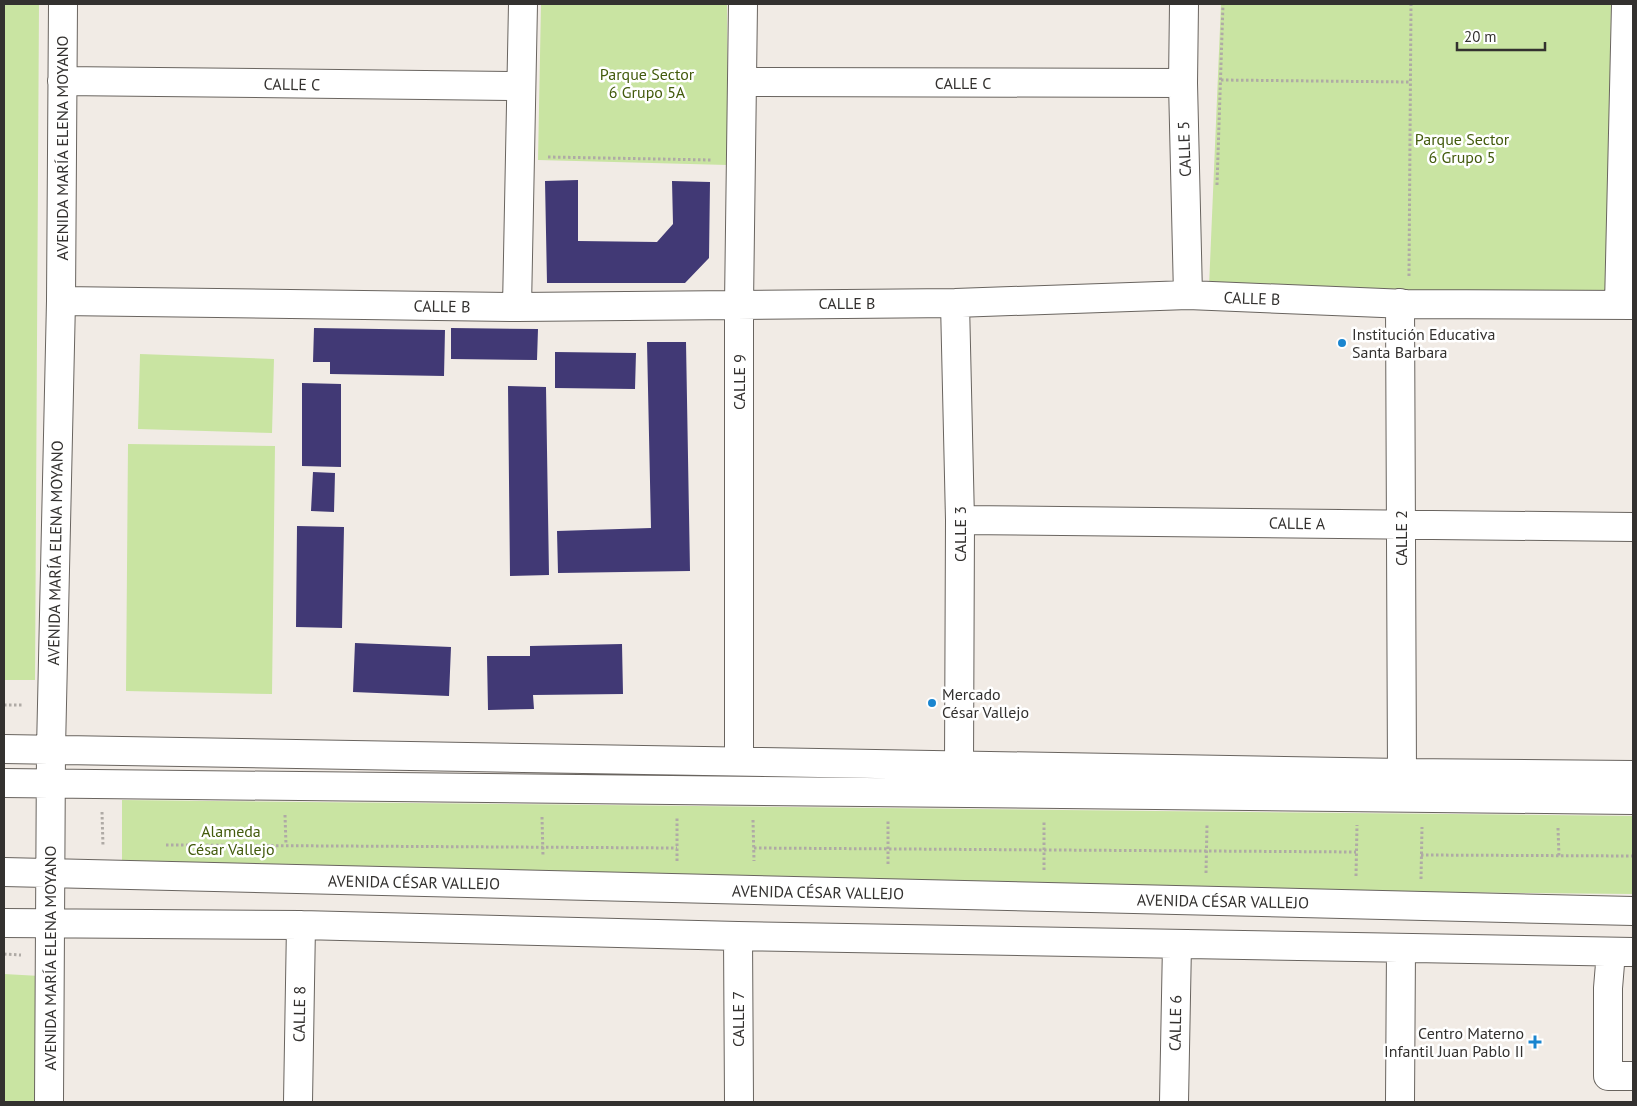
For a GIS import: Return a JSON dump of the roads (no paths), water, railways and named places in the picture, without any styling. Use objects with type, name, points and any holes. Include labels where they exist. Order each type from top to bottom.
[{"type":"street","name":"AVENIDA MARÍA ELENA MOYANO","points":[[49,1102],[51,748],[61,301],[63,4]]},
{"type":"street","points":[[517,307],[522,4]]},
{"type":"street","name":"CALLE 9","points":[[739,761],[738,304],[742,160],[743,4]]},
{"type":"street","name":"CALLE 5","points":[[1184,4],[1183,83],[1188,295]]},
{"type":"street","points":[[1626,4],[1628,79],[1626,305]]},
{"type":"street","name":"CALLE C","points":[[62,81],[521,86]]},
{"type":"street","name":"CALLE C","points":[[742,82],[1183,83]]},
{"type":"street","name":"CALLE B","points":[[61,301],[517,307],[956,303],[1188,295],[1403,304],[1626,305]]},
{"type":"street","name":"CALLE 3","points":[[956,303],[960,520],[959,765]]},
{"type":"street","name":"CALLE 2","points":[[1402,773],[1401,524],[1403,304]]},
{"type":"street","name":"CALLE A","points":[[960,520],[1633,526]]},
{"type":"street","points":[[4,749],[51,748],[1402,773],[1633,774]]},
{"type":"street","points":[[4,783],[1633,800]]},
{"type":"street","name":"AVENIDA CÉSAR VALLEJO","points":[[4,872],[1633,911]]},
{"type":"street","points":[[4,923],[301,925],[738,936],[1622,952],[1608,988],[1608,1076],[1633,1076]]},
{"type":"street","name":"CALLE 8","points":[[298,1102],[301,925]]},
{"type":"street","name":"CALLE 7","points":[[738,936],[738,1102]]},
{"type":"street","name":"CALLE 6","points":[[1174,1102],[1177,944]]},
{"type":"street","points":[[1400,1102],[1401,948]]},
{"type":"place","name":"Institución Educativa Santa Barbara","points":[[1342,343]]},
{"type":"place","name":"Mercado César Vallejo","points":[[932,703]]},
{"type":"place","name":"Centro Materno Infantil Juan Pablo II","points":[[1535,1042]]},
{"type":"park label","name":"Parque Sector 6 Grupo 5A","points":[[647,83]]},
{"type":"park label","name":"Parque Sector 6 Grupo 5","points":[[1462,148]]},
{"type":"park label","name":"Alameda César Vallejo","points":[[231,840]]}]
